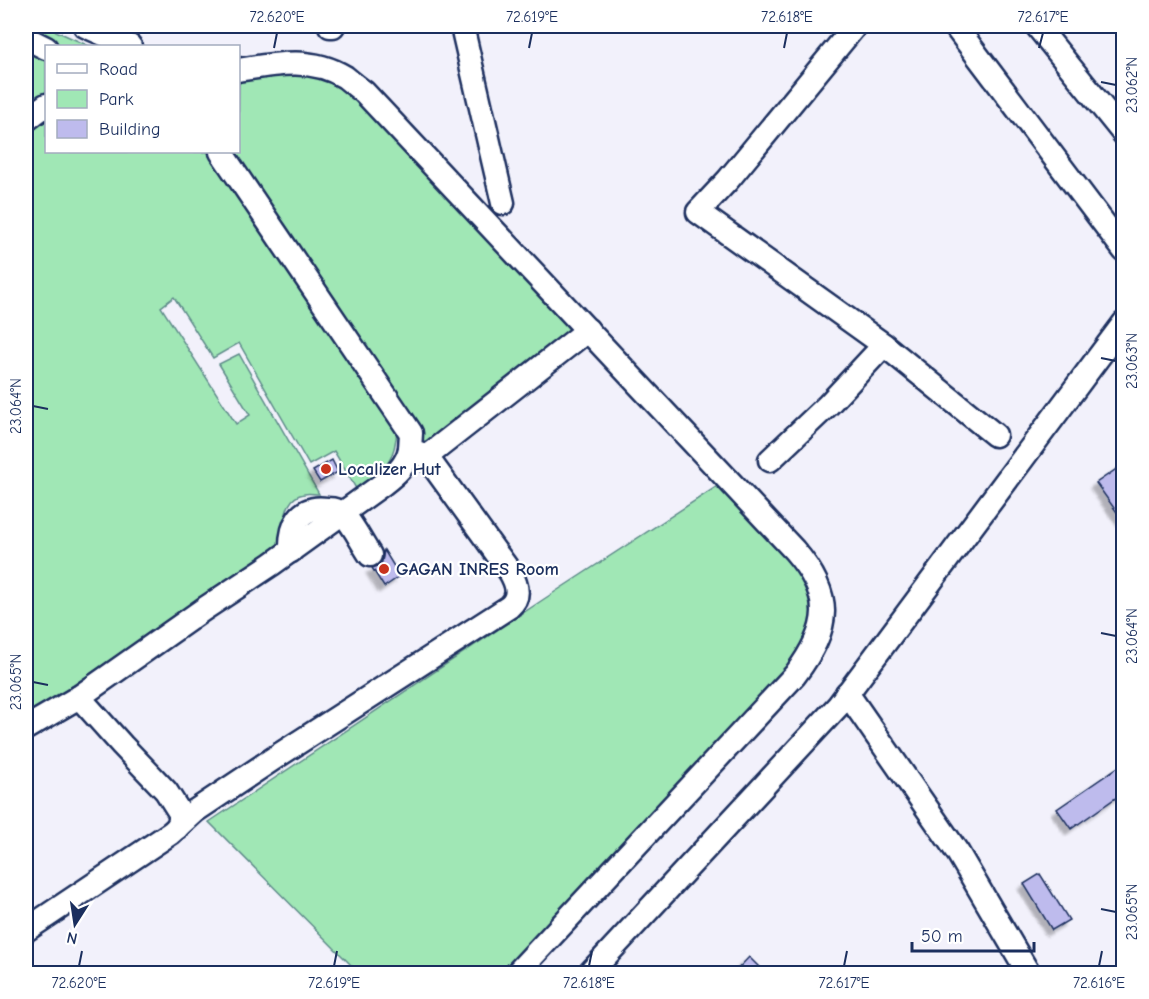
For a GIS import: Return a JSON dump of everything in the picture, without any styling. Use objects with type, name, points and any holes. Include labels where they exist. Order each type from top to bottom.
[{"type":"street","points":[[85,26],[130,45]]},
{"type":"street","points":[[128,26],[132,45]]},
{"type":"street","points":[[462,26],[503,203]]},
{"type":"street","points":[[855,26],[728,180],[698,212],[884,345],[995,435]]},
{"type":"street","points":[[955,26],[1124,250]]},
{"type":"street","points":[[1037,26],[1124,134]]},
{"type":"street","points":[[26,38],[45,48]]},
{"type":"street","points":[[240,70],[305,63],[327,68],[364,92],[773,526],[808,566],[822,596],[824,615],[821,630],[814,646],[795,675],[516,974]]},
{"type":"street","points":[[26,120],[45,106]]},
{"type":"street","points":[[26,930],[171,833],[195,811],[513,603],[516,598],[516,583],[510,572],[418,453],[411,433],[222,153]]},
{"type":"street","points":[[589,974],[838,706],[1124,323]]},
{"type":"street","points":[[26,728],[80,697],[204,609],[291,551],[343,514],[400,470],[418,453],[588,330]]},
{"type":"street","points":[[770,460],[828,405],[884,345]]},
{"type":"street","points":[[343,514],[370,555]]},
{"type":"street","points":[[847,693],[958,853],[1029,974]]},
{"type":"street","points":[[80,697],[166,791],[180,813],[177,828]]},
{"type":"green space","points":[[26,26],[45,26],[87,45],[53,45],[26,32]]},
{"type":"green space","points":[[26,44],[45,54],[45,102],[26,115]]},
{"type":"green space","points":[[298,72],[341,84],[575,330],[425,444],[229,153],[240,153],[240,80]]},
{"type":"green space","points":[[45,113],[45,153],[216,153],[397,427],[394,449],[387,465],[358,492],[334,451],[309,465],[239,343],[213,358],[174,297],[161,307],[236,424],[250,415],[219,364],[239,354],[319,494],[304,494],[291,502],[287,509],[280,542],[276,548],[26,717],[26,127]]},
{"type":"green space","points":[[719,485],[788,559],[805,582],[813,608],[808,637],[795,659],[507,973],[359,973],[209,822],[544,599]]},
{"type":"building","name":"Localizer Hut","points":[[332,460],[338,472],[320,482],[313,471]]},
{"type":"building","points":[[1124,464],[1124,522],[1096,483]]},
{"type":"building","name":"GAGAN INRES Room","points":[[384,550],[400,576],[384,587],[372,568],[382,562]]},
{"type":"building","points":[[1124,763],[1124,792],[1071,829],[1057,809]]},
{"type":"building","points":[[1040,874],[1069,920],[1052,930],[1024,884]]},
{"type":"building","points":[[749,957],[766,974],[733,974]]},
{"type":"place","name":"Localizer Hut","points":[[326,469]]},
{"type":"place","name":"GAGAN INRES Room","points":[[384,569]]}]
